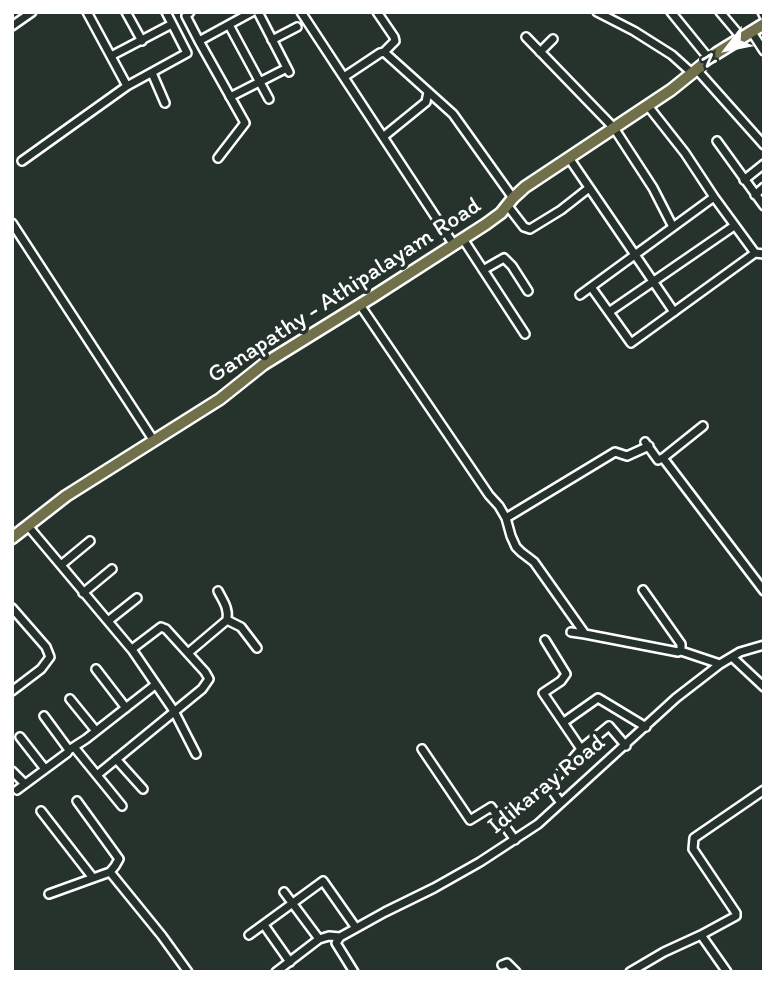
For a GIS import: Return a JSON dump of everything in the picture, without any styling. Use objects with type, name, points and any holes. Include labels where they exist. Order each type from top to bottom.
[{"type":"main road","name":"Ganapathy - Athipalayam Road","points":[[12,538],[75,490],[220,399],[264,364],[501,213],[525,187],[648,106],[717,53],[764,24]]},
{"type":"street","points":[[12,26],[32,12]]},
{"type":"street","points":[[87,12],[127,86]]},
{"type":"street","points":[[127,12],[142,41]]},
{"type":"street","points":[[22,161],[127,86],[187,53],[166,12]]},
{"type":"street","points":[[190,12],[186,16],[245,123],[218,158]]},
{"type":"street","points":[[199,41],[255,12],[272,40],[288,70],[230,97]]},
{"type":"street","points":[[301,12],[383,137],[458,242],[483,270],[525,334]]},
{"type":"street","points":[[344,77],[384,52],[395,41],[377,12]]},
{"type":"street","points":[[597,12],[634,31],[695,72],[764,145]]},
{"type":"street","points":[[671,12],[710,60]]},
{"type":"street","points":[[720,12],[741,37]]},
{"type":"street","points":[[111,56],[172,24]]},
{"type":"street","points":[[229,24],[269,99]]},
{"type":"street","points":[[272,40],[297,26]]},
{"type":"street","points":[[751,31],[764,51]]},
{"type":"street","points":[[526,37],[614,128],[653,188],[673,227]]},
{"type":"street","points":[[540,52],[553,39]]},
{"type":"street","points":[[384,52],[453,114],[524,227],[530,229],[589,188]]},
{"type":"street","points":[[152,73],[165,103]]},
{"type":"street","points":[[383,137],[426,102],[428,92]]},
{"type":"street","points":[[648,106],[685,153],[755,253]]},
{"type":"street","points":[[717,141],[764,206]]},
{"type":"street","points":[[569,158],[674,312]]},
{"type":"street","points":[[744,180],[764,164]]},
{"type":"street","points":[[755,195],[764,187]]},
{"type":"street","points":[[580,295],[714,197]]},
{"type":"street","points":[[12,223],[154,441]]},
{"type":"street","points":[[609,312],[734,226]]},
{"type":"street","points":[[591,287],[631,343],[755,253],[764,254]]},
{"type":"street","points":[[483,270],[505,258],[528,291]]},
{"type":"street","points":[[360,305],[506,519],[516,547],[534,562],[584,634]]},
{"type":"street","points":[[506,519],[615,452],[627,456],[647,444],[658,460],[703,426]]},
{"type":"street","points":[[663,458],[763,587]]},
{"type":"street","points":[[28,526],[132,649],[174,712],[196,754]]},
{"type":"street","points":[[61,565],[90,541]]},
{"type":"street","points":[[83,593],[112,569]]},
{"type":"street","points":[[643,590],[681,644],[681,651]]},
{"type":"street","points":[[188,653],[227,620],[226,605],[218,591]]},
{"type":"street","points":[[108,621],[137,598]]},
{"type":"street","points":[[12,608],[46,647],[50,657],[41,669],[12,691]]},
{"type":"street","points":[[227,620],[241,627],[257,648]]},
{"type":"street","points":[[97,775],[202,689],[209,679],[170,632],[160,627],[132,649]]},
{"type":"street","points":[[571,632],[681,651],[720,664]]},
{"type":"street","points":[[545,640],[566,674],[561,681],[543,693],[581,748]]},
{"type":"street","name":"Idikaray Road","points":[[340,937],[434,888],[515,840],[538,824],[676,698],[720,664],[740,652],[764,645]]},
{"type":"street","points":[[732,657],[764,687]]},
{"type":"street","points":[[96,669],[126,708]]},
{"type":"street","points":[[17,790],[155,685]]},
{"type":"street","points":[[564,722],[598,698],[646,726]]},
{"type":"street","points":[[70,699],[96,732]]},
{"type":"street","points":[[44,716],[122,806]]},
{"type":"street","points":[[561,803],[551,789],[551,784],[581,748],[608,726],[626,746]]},
{"type":"street","points":[[20,737],[45,769]]},
{"type":"street","points":[[422,749],[470,820],[491,807],[515,840]]},
{"type":"street","points":[[117,759],[143,789]]},
{"type":"street","points":[[12,771],[24,784]]},
{"type":"street","points":[[630,972],[736,916],[693,849],[694,838],[764,790]]},
{"type":"street","points":[[49,894],[110,872],[119,859],[77,801]]},
{"type":"street","points":[[41,811],[93,878]]},
{"type":"street","points":[[110,872],[188,972]]},
{"type":"street","points":[[249,935],[323,881],[356,928]]},
{"type":"street","points":[[284,892],[318,939]]},
{"type":"street","points":[[264,925],[290,962]]},
{"type":"street","points":[[701,935],[725,971]]},
{"type":"street","points":[[276,972],[318,939],[329,936],[340,937],[337,943],[354,972]]},
{"type":"street","points":[[502,965],[507,963],[516,972]]},
{"type":"street","points":[[643,964],[649,972]]}]
